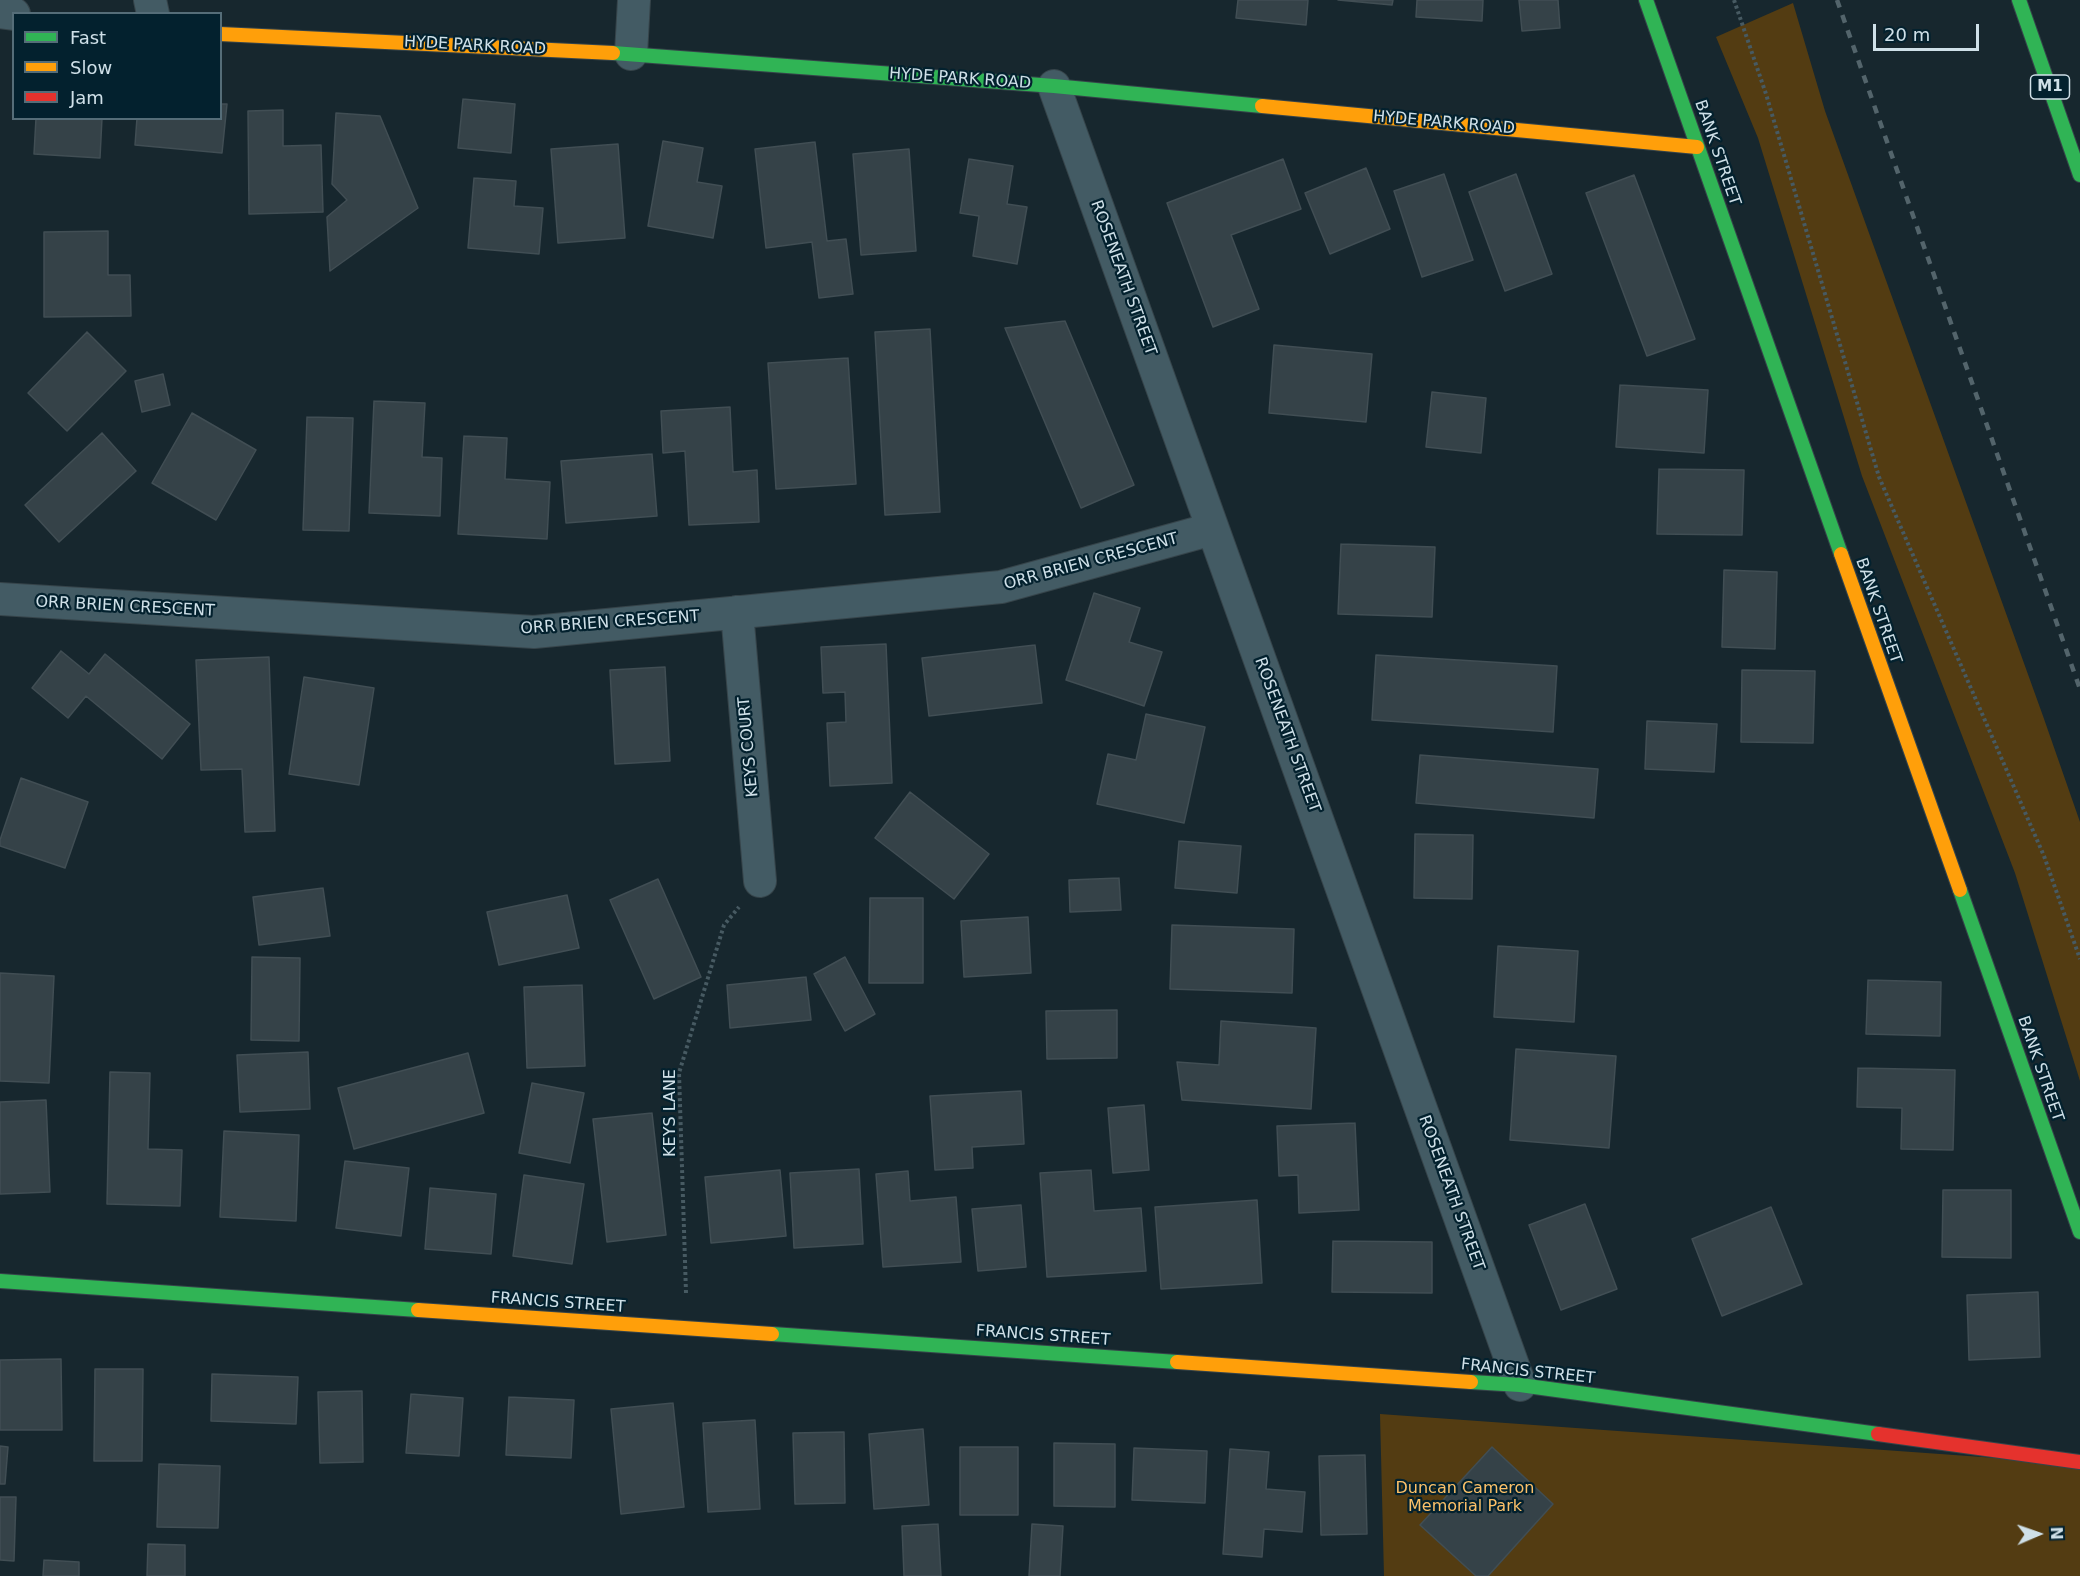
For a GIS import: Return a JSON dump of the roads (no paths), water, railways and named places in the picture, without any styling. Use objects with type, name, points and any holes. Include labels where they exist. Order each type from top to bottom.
[{"type":"main road","name":"BANK STREET","points":[[1646,0],[2080,1232]]},
{"type":"main road","name":"M1","points":[[2019,0],[2080,175]]},
{"type":"main road","name":"HYDE PARK ROAD","points":[[222,34],[631,54],[1054,86],[1697,147]]},
{"type":"main road","name":"FRANCIS STREET","points":[[0,1281],[1520,1385],[2080,1462]]},
{"type":"street","points":[[631,54],[634,0]]},
{"type":"street","name":"ROSENEATH STREET","points":[[1054,86],[1520,1385]]},
{"type":"street","name":"ORR BRIEN CRESCENT","points":[[0,599],[534,632],[1001,587],[1212,529]]},
{"type":"street","name":"KEYS COURT","points":[[737,612],[760,881]]},
{"type":"railway","points":[[1837,0],[2080,689]]},
{"type":"park label","name":"Duncan Cameron Memorial Park","points":[[1465,1498]]}]
